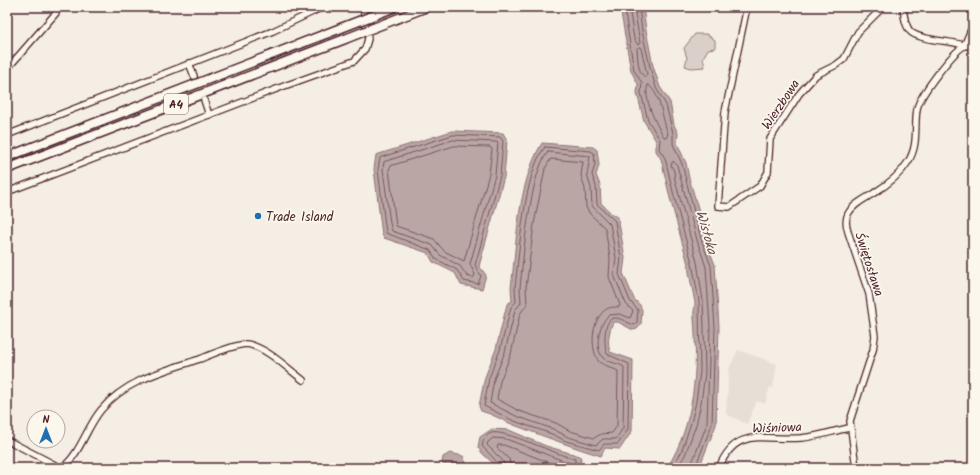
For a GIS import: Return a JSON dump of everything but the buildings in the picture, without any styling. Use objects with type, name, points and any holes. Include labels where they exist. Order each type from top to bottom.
[{"type":"highway","name":"A4","points":[[7,157],[395,7]]},
{"type":"highway","name":"A4","points":[[7,169],[427,7]]},
{"type":"street","points":[[7,69],[56,13],[56,7]]},
{"type":"street","points":[[7,135],[273,31],[323,7]]},
{"type":"street","points":[[7,192],[354,61],[365,49],[368,40],[363,7]]},
{"type":"street","name":"Wierzbowa","points":[[747,7],[725,112],[718,206],[729,206],[752,192],[764,182],[768,172],[770,139],[799,94],[816,75],[836,65],[844,59],[858,32],[883,7]]},
{"type":"street","points":[[903,7],[906,23],[912,33],[973,48]]},
{"type":"street","points":[[964,46],[973,26]]},
{"type":"street","name":"Świętosława","points":[[856,468],[850,428],[851,414],[870,360],[875,336],[869,294],[848,232],[846,223],[847,215],[854,207],[889,183],[908,162],[915,143],[918,103],[926,89],[956,52],[964,46]]},
{"type":"street","points":[[189,63],[194,76]]},
{"type":"street","points":[[204,100],[209,115]]},
{"type":"street","points":[[7,440],[61,468],[71,459],[95,417],[108,402],[130,385],[151,375],[246,344],[253,346],[272,357],[303,380]]},
{"type":"street","name":"Wiśniowa","points":[[719,468],[726,452],[743,439],[760,437],[803,438],[850,428]]},
{"type":"shaded area","points":[[695,34],[706,34],[715,40],[715,48],[708,49],[703,58],[705,67],[691,68],[685,66],[687,58],[684,48]]},
{"type":"shaded area","points":[[738,350],[777,364],[773,388],[770,387],[765,404],[757,401],[747,424],[726,414],[729,369]]},
{"type":"water","points":[[620,7],[643,7],[653,66],[660,87],[670,102],[674,125],[678,133],[677,143],[686,163],[705,238],[715,265],[719,327],[716,425],[699,468],[667,468],[684,433],[689,414],[695,376],[695,303],[688,264],[661,159],[656,151],[656,141],[644,121],[637,93],[638,84],[631,71]]},
{"type":"water","points":[[452,131],[503,133],[507,140],[504,177],[479,266],[486,275],[482,289],[461,285],[455,273],[433,262],[428,253],[384,238],[382,235],[374,169],[376,155]]},
{"type":"water","points":[[542,143],[593,147],[597,150],[599,165],[596,175],[600,185],[601,203],[612,214],[618,217],[625,258],[623,273],[634,299],[640,305],[642,310],[641,324],[637,329],[633,330],[618,322],[613,322],[610,329],[610,352],[633,360],[632,431],[620,449],[605,448],[601,456],[510,423],[481,411],[479,406],[485,377],[496,349],[507,304],[512,301],[511,288],[519,214],[527,177]]},
{"type":"water","points":[[492,429],[509,430],[546,446],[580,456],[581,459],[578,468],[498,468],[482,453],[478,447],[480,437]]},
{"type":"water","points":[[450,453],[463,456],[466,463],[471,468],[448,468],[442,463],[443,457]]},
{"type":"place","name":"Trade Island","points":[[258,216]]},
{"type":"water label","name":"Wisłoka","points":[[707,232]]}]
